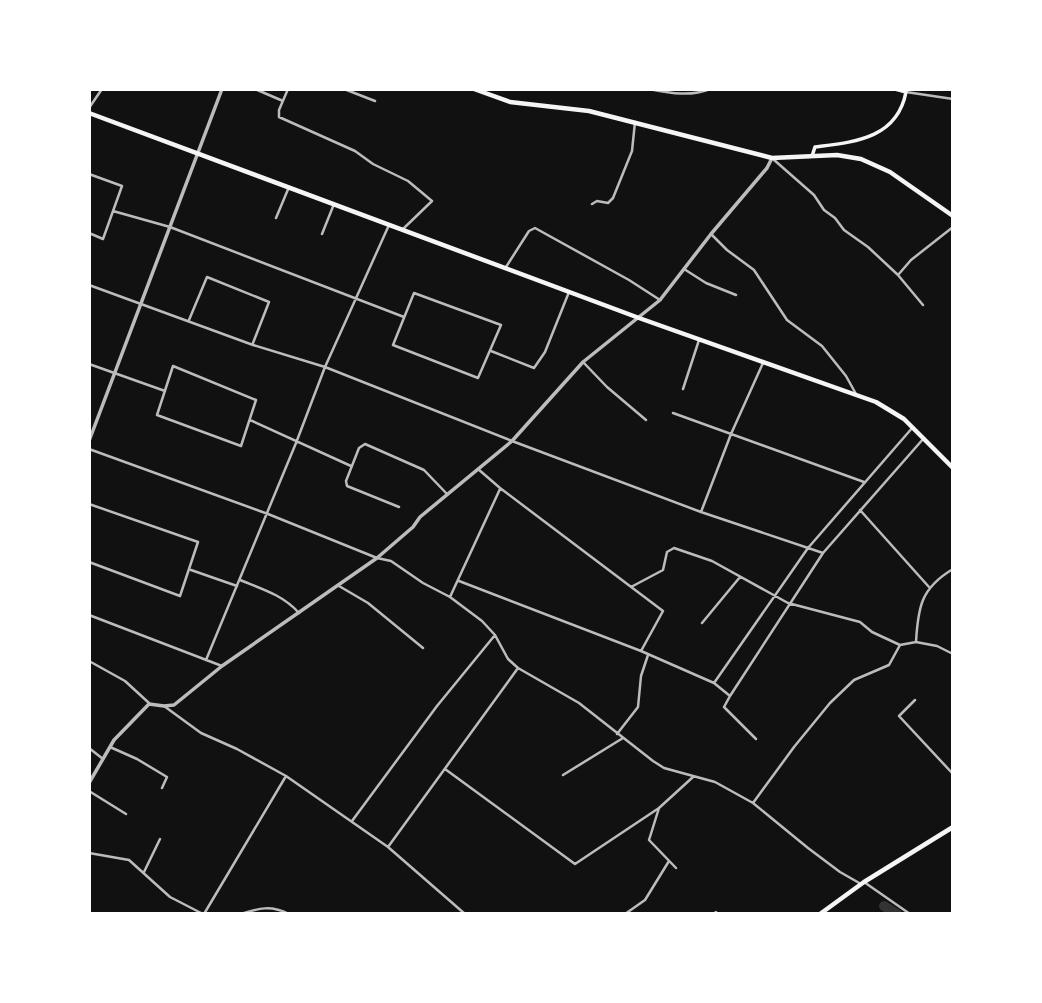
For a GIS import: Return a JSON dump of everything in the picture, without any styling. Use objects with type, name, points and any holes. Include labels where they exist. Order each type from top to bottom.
[{"type":"main road","points":[[474,89],[510,102],[589,111],[755,155],[772,158],[851,156],[900,178],[953,216]]},
{"type":"main road","points":[[813,156],[815,148],[863,140],[877,133],[894,118],[905,99],[906,92],[895,89]]},
{"type":"main road","points":[[89,110],[639,318],[876,402],[913,427],[953,468]]},
{"type":"main road","points":[[820,914],[863,883],[953,827]]},
{"type":"street","points":[[89,110],[102,89]]},
{"type":"street","points":[[89,441],[222,89]]},
{"type":"street","points":[[255,89],[283,101]]},
{"type":"street","points":[[288,89],[279,117],[355,150],[373,164],[408,181],[432,201],[402,230]]},
{"type":"street","points":[[344,89],[375,102]]},
{"type":"street","points":[[649,89],[699,93],[710,89]]},
{"type":"street","points":[[906,92],[953,99]]},
{"type":"street","points":[[592,204],[597,201],[608,203],[613,198],[632,151],[635,122]]},
{"type":"street","points":[[89,661],[125,681],[149,704],[174,705],[222,666],[377,558],[447,494],[512,441],[583,362],[660,300],[767,168],[772,158],[814,195],[824,210],[835,218],[844,230],[868,247],[898,275],[923,305]]},
{"type":"street","points":[[89,174],[122,186],[103,239],[89,233]]},
{"type":"street","points":[[276,218],[289,187]]},
{"type":"street","points":[[322,234],[334,204]]},
{"type":"street","points":[[113,211],[170,227],[404,317]]},
{"type":"street","points":[[206,660],[268,514],[325,367],[389,225]]},
{"type":"street","points":[[506,268],[528,231],[535,228],[660,300]]},
{"type":"street","points":[[898,275],[911,260],[953,228]]},
{"type":"street","points":[[711,234],[754,271],[787,320],[822,346],[846,376],[857,397]]},
{"type":"street","points":[[684,268],[706,283],[736,295]]},
{"type":"street","points":[[190,320],[207,277],[269,302],[253,345]]},
{"type":"street","points":[[89,285],[253,345],[325,367],[701,512],[823,552]]},
{"type":"street","points":[[490,351],[534,368],[545,352],[569,292]]},
{"type":"street","points":[[414,293],[500,325],[478,378],[393,345],[404,317],[414,293]]},
{"type":"street","points":[[683,390],[699,340]]},
{"type":"street","points":[[583,362],[607,387],[646,419]]},
{"type":"street","points":[[701,512],[730,434],[763,362]]},
{"type":"street","points":[[89,364],[165,391]]},
{"type":"street","points":[[173,366],[256,400],[250,420],[241,446],[157,415],[173,366]]},
{"type":"street","points":[[673,414],[864,482]]},
{"type":"street","points":[[250,420],[351,466]]},
{"type":"street","points":[[714,683],[808,548],[913,427]]},
{"type":"street","points":[[756,739],[724,707],[730,695],[823,552],[924,438]]},
{"type":"street","points":[[399,508],[347,486],[351,466],[359,448],[365,444],[424,470],[447,494]]},
{"type":"street","points":[[89,449],[391,561],[423,583],[450,597],[482,621],[495,635],[508,659],[518,668],[579,703],[664,768],[715,782],[753,803],[830,864],[907,913]]},
{"type":"street","points":[[478,469],[663,611],[641,651]]},
{"type":"street","points":[[450,597],[500,488]]},
{"type":"street","points":[[89,504],[198,542],[180,596],[89,562]]},
{"type":"street","points":[[860,510],[929,587]]},
{"type":"street","points":[[631,587],[663,570],[667,552],[674,548],[712,561],[788,603],[860,622],[872,632],[900,645],[916,642],[937,646],[953,654]]},
{"type":"street","points":[[916,642],[920,609],[929,587],[953,569]]},
{"type":"street","points":[[189,570],[237,586]]},
{"type":"street","points":[[702,623],[741,577]]},
{"type":"street","points":[[240,580],[280,596],[290,602],[299,613]]},
{"type":"street","points":[[459,582],[641,651],[714,683],[730,695]]},
{"type":"street","points":[[338,585],[368,603],[423,648]]},
{"type":"street","points":[[89,615],[222,666]]},
{"type":"street","points":[[351,821],[437,706],[495,635]]},
{"type":"street","points":[[753,803],[830,703],[854,680],[890,665],[900,645]]},
{"type":"street","points":[[617,734],[638,706],[641,676],[648,654]]},
{"type":"street","points":[[388,847],[518,668]]},
{"type":"street","points":[[915,700],[899,716],[953,774]]},
{"type":"street","points":[[89,783],[110,747],[149,704]]},
{"type":"street","points":[[164,706],[201,733],[286,775],[388,847],[465,914]]},
{"type":"street","points":[[563,775],[624,737]]},
{"type":"street","points":[[110,747],[137,758],[167,777],[162,788]]},
{"type":"street","points":[[89,748],[103,759]]},
{"type":"street","points":[[445,769],[575,864],[659,808],[693,776]]},
{"type":"street","points":[[89,853],[129,860],[170,897],[204,914],[286,775]]},
{"type":"street","points":[[89,791],[126,814]]},
{"type":"street","points":[[659,808],[649,840],[676,868]]},
{"type":"street","points":[[144,872],[160,839]]},
{"type":"street","points":[[625,914],[645,900],[669,861]]},
{"type":"street","points":[[241,914],[263,906],[280,909],[289,914]]},
{"type":"waterway","points":[[884,906],[897,914]]}]
